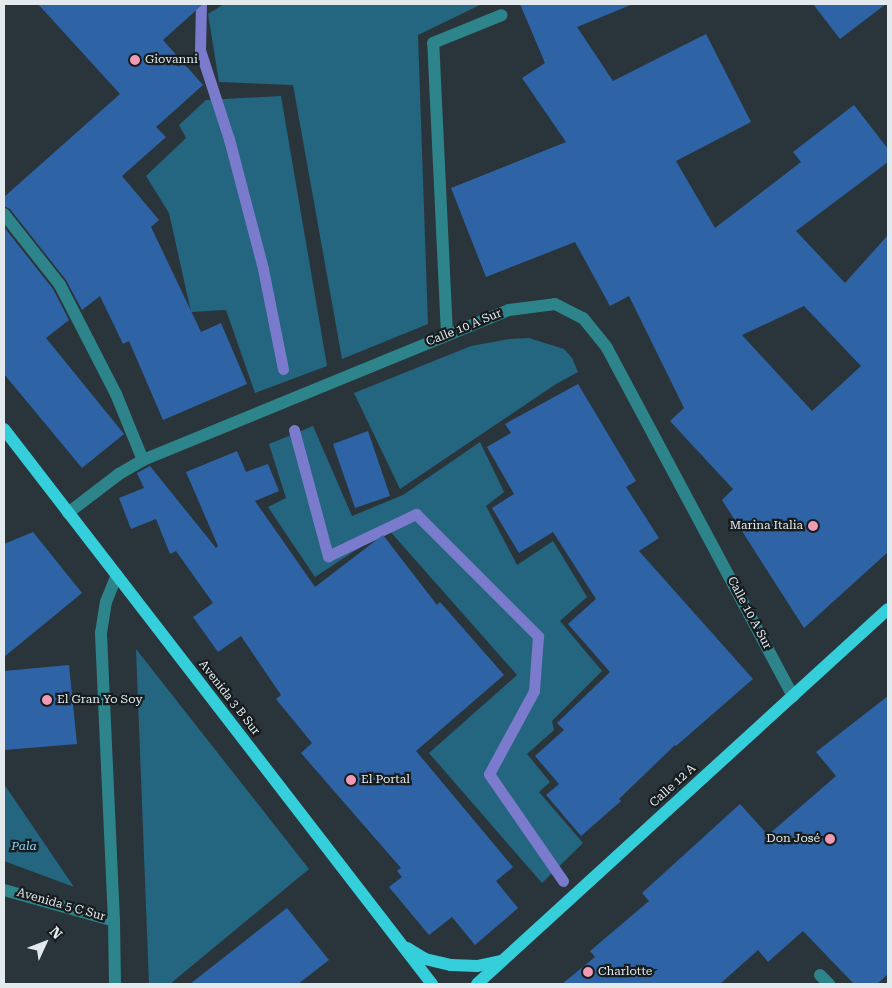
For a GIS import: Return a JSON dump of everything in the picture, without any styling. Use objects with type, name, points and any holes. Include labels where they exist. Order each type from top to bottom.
[{"type":"main road","name":"Avenida 3 B Sur","points":[[4,429],[432,984]]},
{"type":"main road","name":"Calle 12 A","points":[[477,984],[888,609]]},
{"type":"main road","points":[[402,946],[426,959],[451,965],[477,966],[502,961]]},
{"type":"street","points":[[448,335],[432,43],[502,15]]},
{"type":"street","points":[[4,214],[60,285],[116,394],[143,460]]},
{"type":"street","name":"Calle 10 A Sur","points":[[68,513],[119,474],[143,460],[509,310],[554,304],[583,318],[607,348],[793,696]]},
{"type":"street","points":[[114,920],[101,633],[106,602],[117,576]]},
{"type":"street","name":"Avenida 5 C Sur","points":[[4,890],[114,920],[115,984]]},
{"type":"green space","points":[[224,4],[482,4],[418,35],[428,324],[342,359],[293,85],[219,82],[208,14]]},
{"type":"green space","points":[[281,96],[327,366],[255,393],[226,310],[191,312],[169,213],[146,176],[186,138],[179,125],[206,100]]},
{"type":"green space","points":[[529,338],[564,349],[572,358],[578,372],[556,384],[400,489],[354,393],[471,346],[509,339]]},
{"type":"green space","points":[[313,426],[352,516],[403,495],[480,442],[504,492],[486,506],[517,565],[553,541],[587,597],[560,621],[602,671],[552,721],[554,730],[527,754],[550,782],[539,792],[583,843],[542,883],[429,753],[517,675],[388,529],[315,577],[268,507],[286,498],[269,444]]},
{"type":"green space","points":[[136,649],[309,869],[170,984],[149,984]]},
{"type":"green space","name":"Pala","points":[[4,784],[74,887],[4,861]]},
{"type":"building","points":[[38,4],[203,4],[163,40],[203,85],[156,127],[166,137],[122,176],[159,220],[151,227],[201,332],[221,323],[247,384],[163,420],[129,341],[123,344],[100,296],[82,310],[66,280],[10,209],[4,206],[4,197],[120,94]]},
{"type":"building","points":[[520,4],[633,4],[577,27],[613,81],[706,34],[751,122],[676,161],[715,228],[801,162],[793,152],[854,105],[888,149],[888,162],[796,231],[845,283],[888,235],[888,552],[804,628],[722,500],[733,489],[670,421],[684,408],[629,296],[610,306],[575,242],[486,277],[451,188],[566,142],[522,78],[545,63]],"holes":[[[804,306],[861,366],[812,411],[742,335]]]},
{"type":"building","points":[[813,4],[886,4],[840,39]]},
{"type":"building","points":[[4,227],[53,289],[69,320],[46,338],[124,434],[82,468],[4,374]]},
{"type":"building","points":[[578,384],[636,481],[626,487],[659,538],[639,551],[753,679],[675,745],[619,799],[621,801],[581,836],[546,795],[559,784],[535,756],[564,730],[557,723],[610,672],[568,624],[596,599],[553,532],[519,553],[492,508],[514,494],[487,447],[511,433],[505,424]]},
{"type":"building","points":[[368,431],[390,496],[355,508],[333,444]]},
{"type":"building","points":[[237,451],[246,472],[268,464],[279,491],[255,501],[315,587],[383,535],[437,605],[440,602],[504,675],[416,751],[513,867],[496,881],[518,908],[475,945],[452,917],[429,935],[389,887],[402,877],[397,871],[401,868],[301,753],[312,743],[276,699],[281,695],[241,636],[218,652],[193,617],[213,603],[176,551],[170,554],[156,519],[131,529],[119,498],[144,488],[137,473],[150,466],[216,548],[218,546],[186,472]]},
{"type":"building","points":[[33,532],[82,593],[4,657],[4,544]]},
{"type":"building","points":[[69,665],[77,744],[4,750],[4,671]]},
{"type":"building","points":[[888,696],[888,974],[877,984],[854,984],[803,931],[768,962],[758,950],[720,984],[562,984],[595,957],[590,951],[649,901],[642,893],[740,804],[768,835],[836,776],[816,752]]},
{"type":"building","points":[[287,908],[329,960],[298,984],[190,984]]},
{"type":"waterway","points":[[201,4],[200,50],[229,139],[263,269],[283,369]]},
{"type":"waterway","points":[[294,430],[328,556],[416,514],[538,636],[534,691],[489,774],[563,881]]},
{"type":"place","name":"Giovanni","points":[[135,60]]},
{"type":"place","name":"Marina Italia","points":[[813,526]]},
{"type":"place","name":"El Gran Yo Soy","points":[[47,700]]},
{"type":"place","name":"El Portal","points":[[351,780]]},
{"type":"place","name":"Don José","points":[[830,839]]},
{"type":"place","name":"Charlotte","points":[[588,972]]}]
